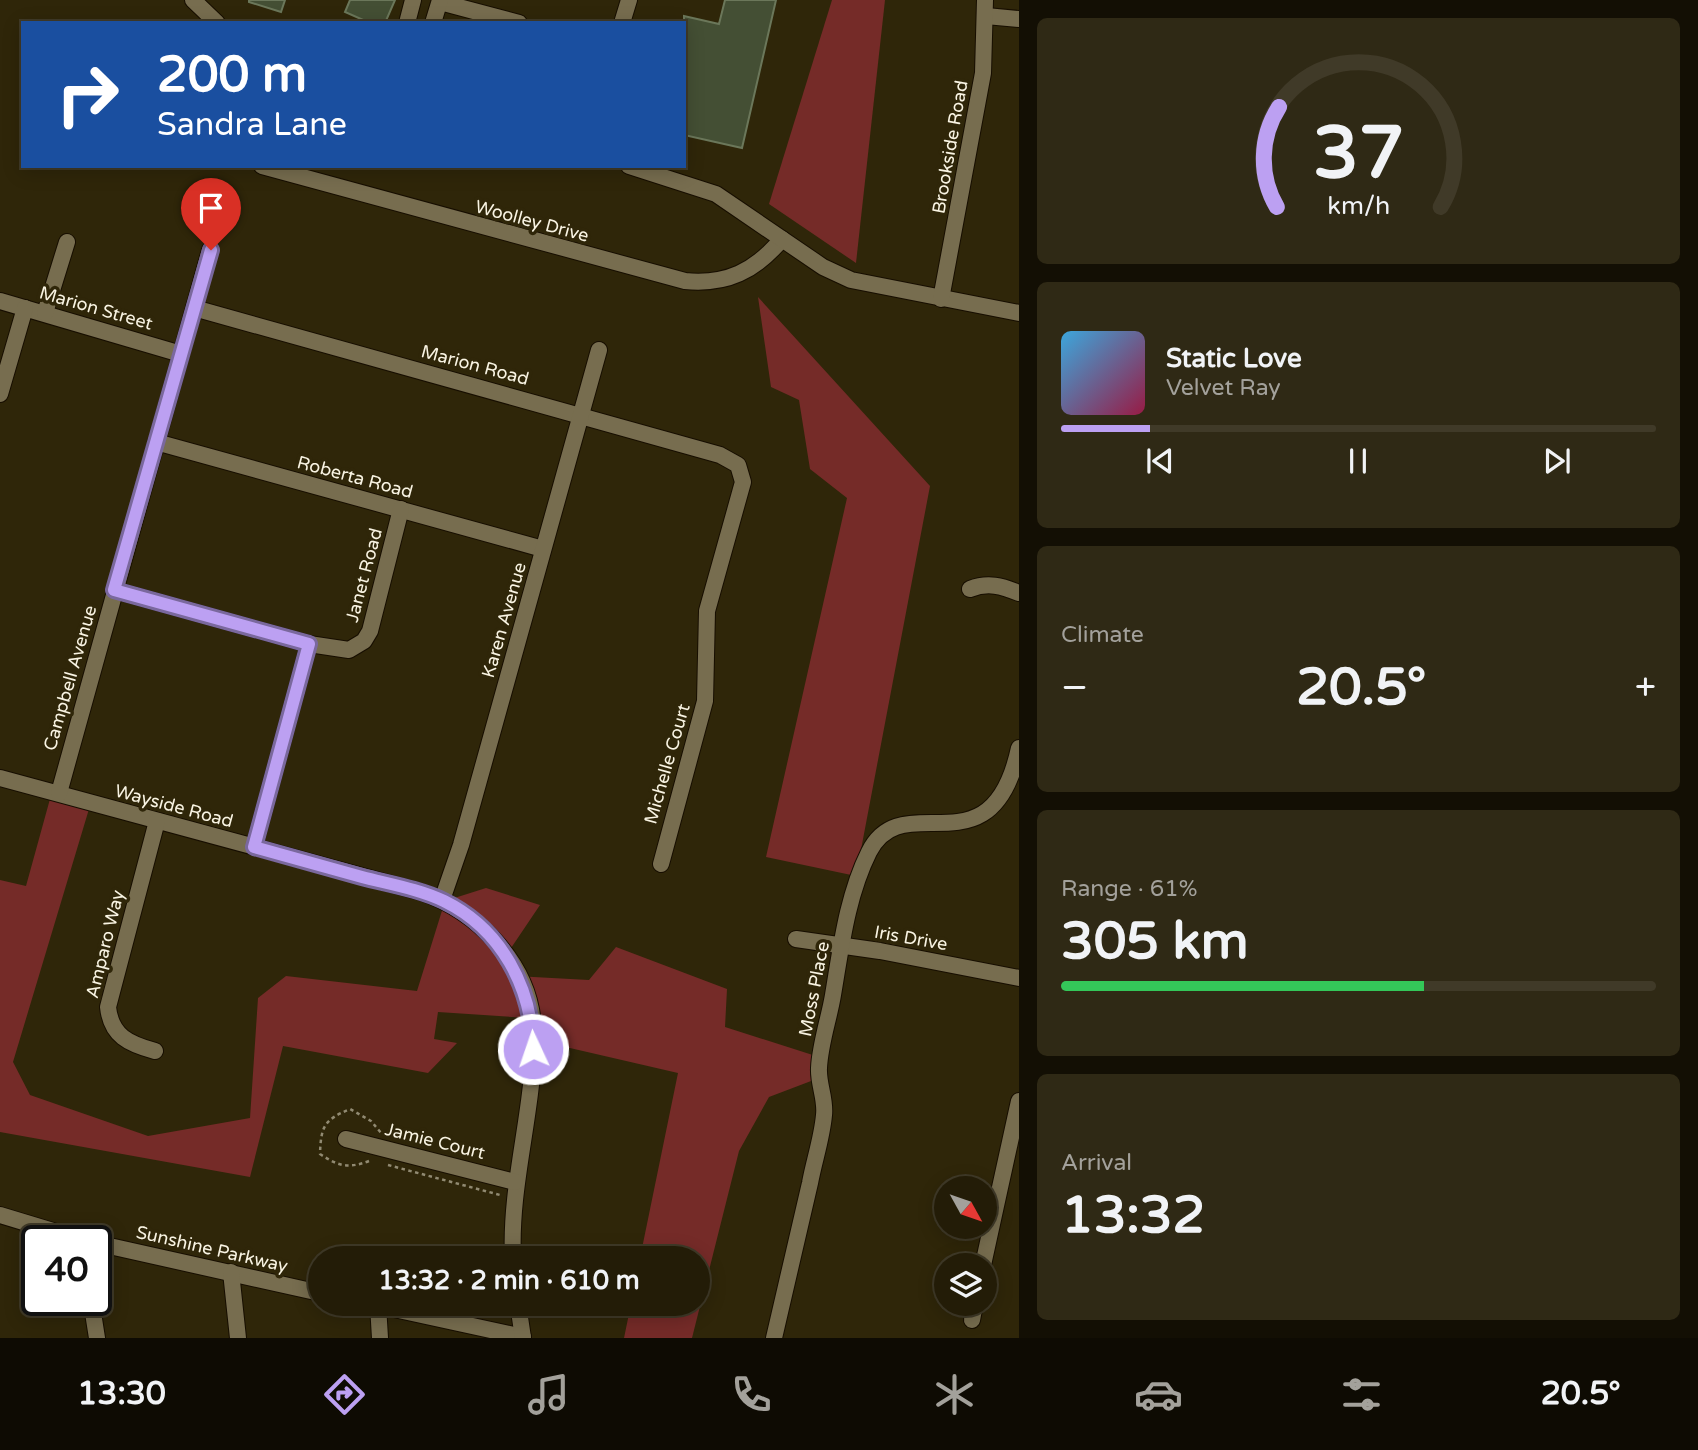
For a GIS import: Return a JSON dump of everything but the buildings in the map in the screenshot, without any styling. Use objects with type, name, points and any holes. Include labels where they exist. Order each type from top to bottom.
[{"type":"street","points":[[193,0],[215,21]]},
{"type":"street","points":[[408,21],[413,0]]},
{"type":"street","points":[[623,21],[629,0]]},
{"type":"street","points":[[434,21],[440,1],[512,21]]},
{"type":"street","points":[[985,8],[1019,19]]},
{"type":"street","name":"Brookside Road","points":[[941,299],[984,73],[985,8]]},
{"type":"street","name":"Woolley Drive","points":[[271,168],[685,281],[719,281],[743,273],[759,265],[782,239]]},
{"type":"street","points":[[635,168],[716,194],[823,267],[851,280],[1019,313]]},
{"type":"street","points":[[45,313],[67,242]]},
{"type":"street","name":"Campbell Avenue","points":[[59,793],[211,250]]},
{"type":"street","name":"Marion Street","points":[[0,301],[181,354]]},
{"type":"street","points":[[0,394],[25,308]]},
{"type":"street","name":"Marion Road","points":[[194,308],[720,455],[732,460],[741,470]]},
{"type":"street","name":"Karen Avenue","points":[[443,900],[451,880],[600,349]]},
{"type":"street","name":"Roberta Road","points":[[156,442],[543,549]]},
{"type":"street","name":"Michelle Court","points":[[661,864],[705,701],[707,611],[740,494],[741,470]]},
{"type":"street","name":"Janet Road","points":[[114,590],[309,644],[340,651],[349,650],[364,640],[392,551],[401,509]]},
{"type":"street","points":[[970,589],[981,585],[1000,586],[1019,593]]},
{"type":"street","points":[[254,847],[309,644]]},
{"type":"street","name":"Moss Place","points":[[774,1338],[824,1116],[819,1066],[842,946],[854,890],[869,850],[883,833],[905,822],[939,825],[985,814],[1002,798],[1013,774],[1019,748]]},
{"type":"street","name":"Wayside Road","points":[[0,778],[443,900],[470,917],[493,937],[518,977],[530,1009],[533,1049],[515,1182],[513,1246]]},
{"type":"street","name":"Amparo Way","points":[[155,1051],[129,1044],[121,1038],[113,1027],[108,1007],[157,821]]},
{"type":"street","name":"Iris Drive","points":[[796,939],[1019,978]]},
{"type":"street","points":[[986,1253],[1019,1101]]},
{"type":"street","name":"Jamie Court","points":[[346,1139],[515,1182]]},
{"type":"street","points":[[0,1215],[33,1225]]},
{"type":"street","name":"Sunshine Parkway","points":[[112,1246],[308,1290]]},
{"type":"street","points":[[231,1272],[238,1338]]},
{"type":"street","points":[[94,1316],[97,1338]]},
{"type":"street","points":[[377,1316],[380,1338]]},
{"type":"street","points":[[426,1316],[523,1337],[520,1316]]},
{"type":"shaded area","points":[[832,0],[885,0],[856,263],[769,204]]},
{"type":"shaded area","points":[[758,297],[930,486],[856,876],[766,857],[847,498],[810,469],[799,400],[771,387]]},
{"type":"shaded area","points":[[53,788],[92,799],[13,1062],[30,1095],[148,1136],[250,1118],[258,998],[286,976],[417,991],[445,901],[486,888],[540,905],[505,957],[515,976],[589,980],[616,947],[727,989],[725,1027],[819,1057],[819,1078],[769,1097],[739,1151],[710,1266],[710,1246],[642,1246],[678,1073],[531,1039],[527,1018],[438,1012],[434,1039],[457,1043],[428,1073],[283,1046],[250,1177],[0,1132],[0,880],[26,886]]},
{"type":"shaded area","points":[[629,1316],[698,1316],[692,1338],[624,1338]]},
{"type":"route","points":[[211,250],[114,590],[309,644],[303,675],[254,847],[421,892],[443,900],[479,923],[504,952],[518,977],[533,1021],[533,1049]]}]
